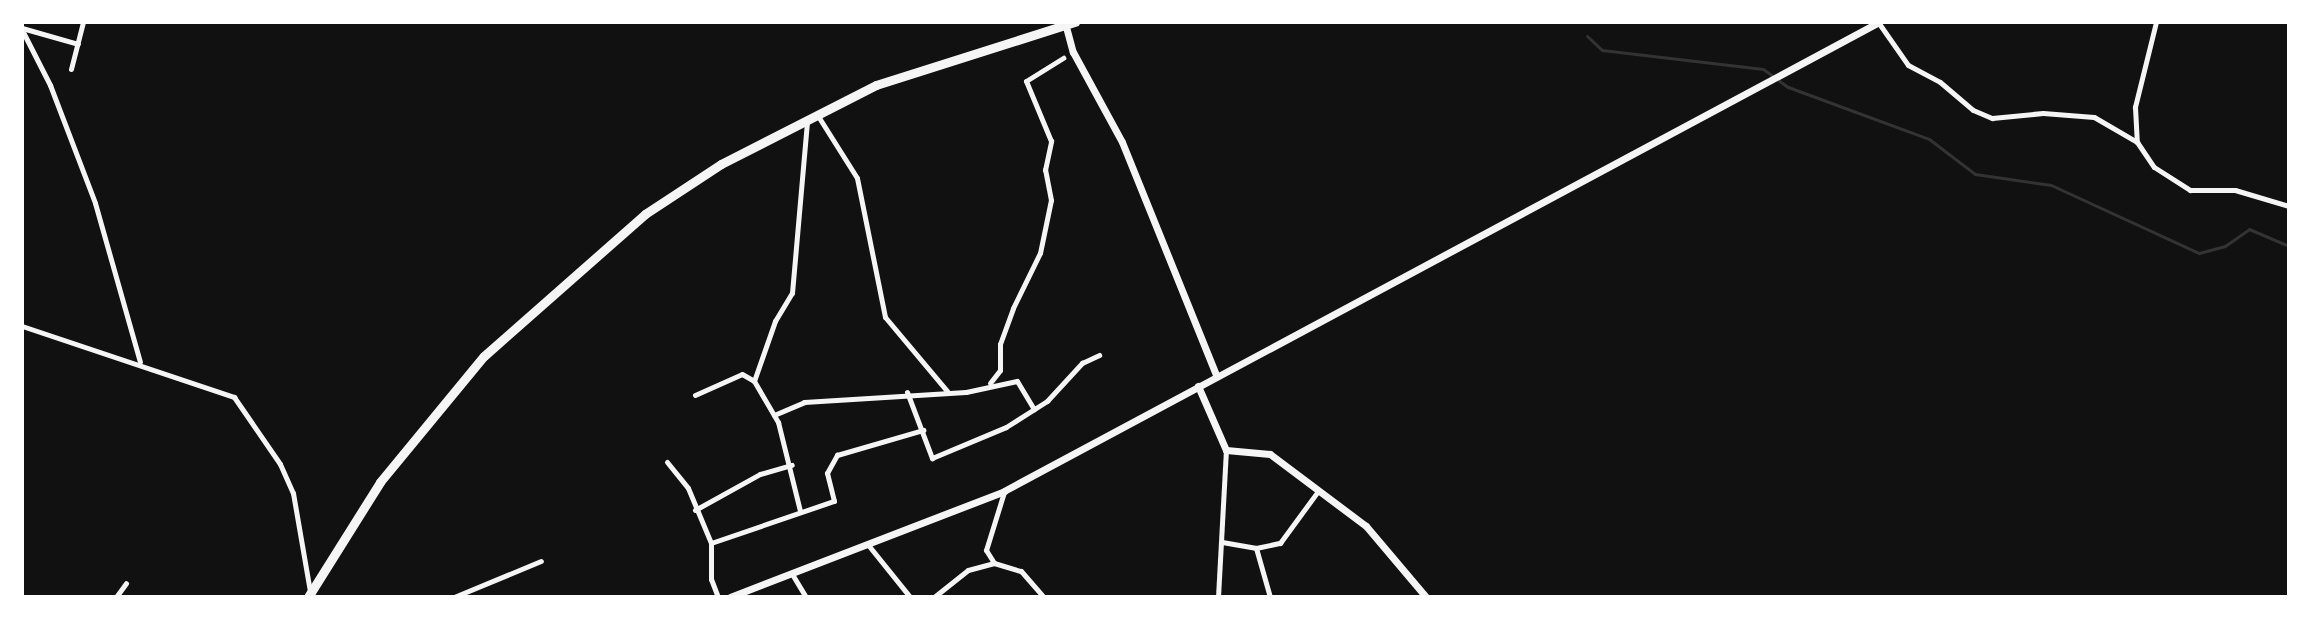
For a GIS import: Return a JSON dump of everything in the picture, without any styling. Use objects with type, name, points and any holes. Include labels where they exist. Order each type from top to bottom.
[{"type":"highway","points":[[309,595],[380,482],[430,418],[535,307],[680,189],[876,85],[1068,23]]},
{"type":"street","points":[[71,69],[83,22]]},
{"type":"street","points":[[730,597],[869,546],[1004,491],[1878,22],[1908,65],[1940,82],[1973,110],[1992,118],[2043,113],[2094,117],[2137,142],[2154,167],[2190,190],[2235,190],[2289,206]]},
{"type":"street","points":[[2137,142],[2135,107],[2156,22]]},
{"type":"street","points":[[1068,23],[1073,52],[1122,142],[1217,377]]},
{"type":"street","points":[[22,29],[78,44]]},
{"type":"street","points":[[22,29],[50,85],[95,203],[141,363]]},
{"type":"street","points":[[990,383],[1000,370],[1000,344],[1013,308],[1040,253],[1051,200],[1045,170],[1051,141],[1026,81],[1063,58]]},
{"type":"street","points":[[818,115],[857,178],[885,317],[947,391]]},
{"type":"street","points":[[754,381],[775,321],[792,293],[807,121]]},
{"type":"street","points":[[22,326],[141,363],[234,397],[280,464],[293,493],[309,595]]},
{"type":"street","points":[[907,392],[932,458],[1006,427],[1034,409],[1082,363],[1099,355]]},
{"type":"street","points":[[695,395],[742,374],[754,381],[774,415],[792,465],[800,511]]},
{"type":"street","points":[[774,415],[804,402],[907,392],[966,392],[990,383],[1017,381],[1034,409]]},
{"type":"street","points":[[1198,386],[1226,450],[1218,597]]},
{"type":"street","points":[[711,543],[834,501],[827,473],[837,455],[923,430]]},
{"type":"street","points":[[1226,450],[1270,454],[1366,526],[1426,597]]},
{"type":"street","points":[[667,462],[688,488],[711,543],[710,567],[718,597]]},
{"type":"street","points":[[695,510],[760,474],[792,465]]},
{"type":"street","points":[[994,563],[986,550],[1004,491]]},
{"type":"street","points":[[1222,542],[1256,548],[1280,543],[1318,491]]},
{"type":"street","points":[[869,546],[910,597]]},
{"type":"street","points":[[1256,548],[1270,597]]},
{"type":"street","points":[[454,597],[541,561]]},
{"type":"street","points":[[934,597],[968,570],[994,563],[1021,571],[1044,597]]},
{"type":"street","points":[[792,574],[806,597]]},
{"type":"street","points":[[116,597],[126,583]]},
{"type":"waterway","points":[[1587,36],[1602,50],[1763,69],[1788,87],[1929,139],[1975,174],[2051,185],[2199,253],[2225,246],[2249,229],[2289,246]]}]
